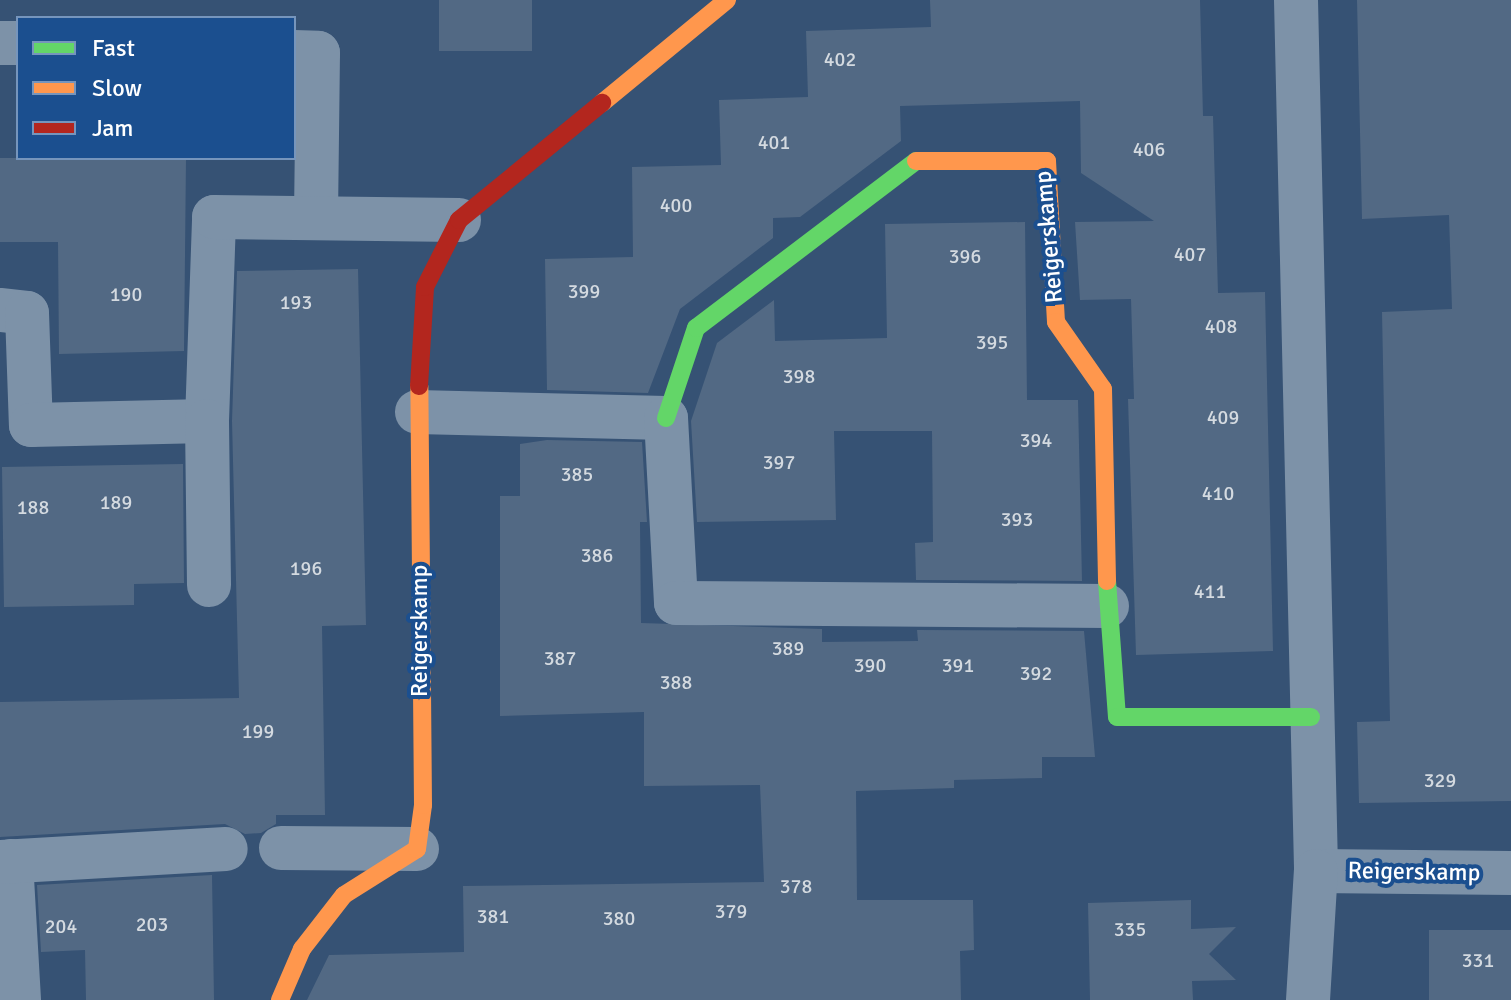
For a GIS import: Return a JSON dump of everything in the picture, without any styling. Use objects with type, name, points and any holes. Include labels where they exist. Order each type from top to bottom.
[{"type":"street","name":"Reigerskamp","points":[[417,849],[423,805],[417,412],[425,287],[459,220],[727,0]]},
{"type":"street","name":"Reigerskamp","points":[[1296,0],[1316,871],[1308,1000]]},
{"type":"street","points":[[296,52],[318,53],[316,216]]},
{"type":"street","name":"Reigerskamp","points":[[1107,606],[676,603],[666,418],[696,328],[918,159],[1047,161],[1056,322],[1103,389],[1107,606],[1117,717],[1311,717]]},
{"type":"street","points":[[209,585],[207,421],[214,217],[459,220]]},
{"type":"street","points":[[0,310],[27,313],[31,425],[207,421]]},
{"type":"street","points":[[417,412],[666,418]]},
{"type":"street","points":[[281,848],[417,849]]},
{"type":"street","points":[[19,1000],[5,861],[226,849]]},
{"type":"street","points":[[280,1000],[302,949],[344,895],[417,849]]},
{"type":"street","name":"Reigerskamp","points":[[1316,871],[1511,873]]},
{"type":"building","points":[[439,0],[532,0],[532,51],[439,51]]},
{"type":"building","points":[[930,0],[1200,0],[1203,116],[1213,116],[1218,293],[1265,292],[1273,651],[1136,655],[1128,399],[1134,399],[1131,299],[1080,300],[1075,222],[1154,221],[1081,173],[1080,101],[900,106],[901,141],[800,217],[773,218],[773,238],[680,309],[648,393],[547,390],[545,259],[633,257],[632,167],[721,165],[719,100],[808,97],[806,31],[931,27]]},
{"type":"building","points":[[1357,0],[1511,0],[1511,801],[1359,803],[1357,722],[1390,721],[1382,312],[1452,309],[1449,215],[1362,219]]},
{"type":"building","points":[[0,158],[186,160],[184,351],[59,354],[58,242],[0,242]]},
{"type":"building","points":[[1025,222],[1027,400],[1078,400],[1082,581],[916,580],[915,543],[933,542],[932,431],[834,431],[836,520],[697,522],[691,421],[717,343],[774,300],[775,341],[887,338],[885,224]]},
{"type":"building","points":[[358,269],[366,625],[322,626],[325,815],[276,815],[276,824],[261,833],[245,834],[225,824],[0,837],[0,702],[239,698],[232,421],[237,271]]},
{"type":"building","points":[[547,440],[642,442],[647,522],[640,522],[641,623],[822,629],[822,642],[918,641],[917,630],[1084,631],[1095,757],[1042,757],[1042,778],[954,780],[954,788],[856,791],[857,900],[973,900],[974,950],[960,951],[961,1000],[307,1000],[329,955],[464,952],[463,886],[764,882],[760,785],[644,786],[644,712],[500,716],[500,496],[520,496],[520,444]]},
{"type":"building","points":[[183,464],[184,583],[134,584],[134,605],[4,607],[2,467]]},
{"type":"building","points":[[212,875],[214,1000],[86,1000],[85,950],[41,952],[37,885]]},
{"type":"building","points":[[1191,900],[1191,929],[1236,927],[1209,954],[1236,980],[1192,981],[1193,1000],[1090,1000],[1088,903]]},
{"type":"building","points":[[1429,930],[1511,930],[1511,1000],[1429,1000]]},
{"type":"traffic: fast","points":[[666,418],[696,328],[916,161]]},
{"type":"traffic: fast","points":[[1107,581],[1117,717],[1311,717]]},
{"type":"traffic: slow","points":[[602,103],[727,0]]},
{"type":"traffic: slow","points":[[916,161],[1047,161],[1056,322],[1103,389],[1107,581]]},
{"type":"traffic: slow","points":[[280,1000],[302,949],[344,895],[417,849],[423,805],[419,386]]},
{"type":"traffic: jam","points":[[419,386],[425,287],[459,220],[602,103]]}]
